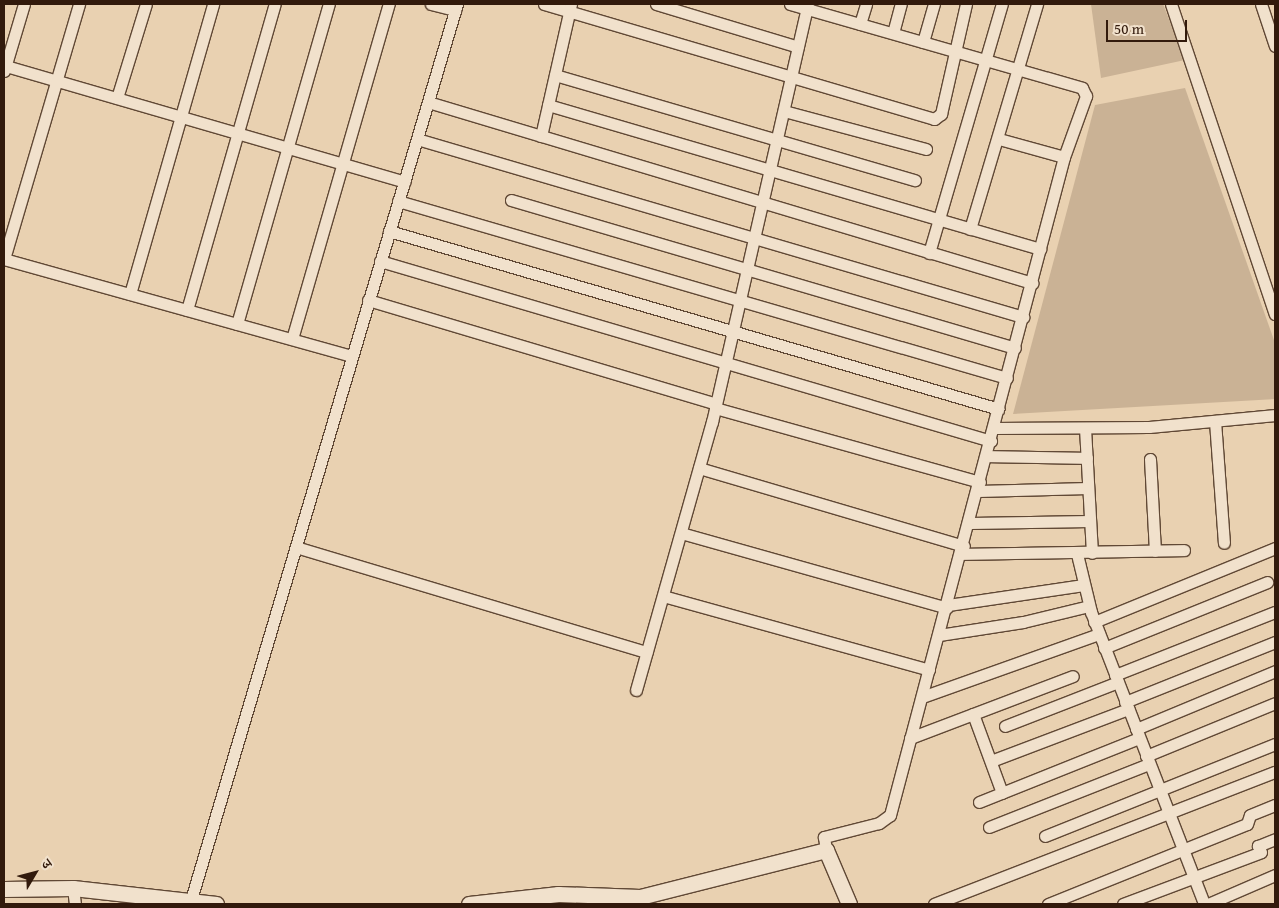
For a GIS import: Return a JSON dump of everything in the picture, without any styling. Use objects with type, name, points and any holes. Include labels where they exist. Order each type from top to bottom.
[{"type":"street","points":[[24,4],[5,69],[57,81],[404,182]]},
{"type":"street","points":[[79,4],[4,258],[351,356]]},
{"type":"street","points":[[117,98],[146,4]]},
{"type":"street","points":[[130,294],[213,4]]},
{"type":"street","points":[[187,310],[275,4]]},
{"type":"street","points":[[237,324],[329,4]]},
{"type":"street","points":[[292,339],[389,4]]},
{"type":"street","points":[[190,902],[456,7],[431,4]]},
{"type":"street","points":[[544,4],[570,7],[791,78],[937,119],[966,4]]},
{"type":"street","points":[[656,4],[798,48]]},
{"type":"street","points":[[790,4],[830,9],[860,24],[1018,69],[1085,91],[1064,156],[963,550],[888,819],[824,838],[826,850],[849,904]]},
{"type":"street","points":[[860,24],[866,4]]},
{"type":"street","points":[[893,33],[901,4]]},
{"type":"street","points":[[923,42],[934,4]]},
{"type":"street","points":[[929,252],[1002,4]]},
{"type":"street","points":[[970,229],[999,139],[1037,4]]},
{"type":"street","points":[[1171,4],[1275,314]]},
{"type":"street","points":[[1261,4],[1275,46]]},
{"type":"street","points":[[636,690],[716,406],[771,172],[807,6]]},
{"type":"street","points":[[541,136],[570,7]]},
{"type":"street","points":[[555,75],[915,180]]},
{"type":"street","points":[[428,102],[763,204],[1032,283]]},
{"type":"street","points":[[548,105],[1040,250]]},
{"type":"street","points":[[784,111],[926,149]]},
{"type":"street","points":[[417,139],[1023,317]]},
{"type":"street","points":[[999,139],[1064,156]]},
{"type":"street","points":[[511,200],[1015,348]]},
{"type":"street","points":[[398,201],[740,302],[1007,378]]},
{"type":"street","points":[[389,231],[999,410]]},
{"type":"street","points":[[380,261],[726,365],[991,441]]},
{"type":"street","points":[[368,300],[979,487],[1088,488]]},
{"type":"street","points":[[994,428],[1085,428],[1275,416]]},
{"type":"street","points":[[1214,421],[1224,543]]},
{"type":"street","points":[[1085,428],[1092,553]]},
{"type":"street","points":[[987,456],[1087,458]]},
{"type":"street","points":[[1150,459],[1154,551]]},
{"type":"street","points":[[699,468],[963,550],[1077,554],[1184,550]]},
{"type":"street","points":[[970,522],[1090,521]]},
{"type":"street","points":[[681,533],[947,606],[1084,586]]},
{"type":"street","points":[[296,547],[647,652]]},
{"type":"street","points":[[1094,622],[1275,548]]},
{"type":"street","points":[[1077,554],[1094,622],[1204,904]]},
{"type":"street","points":[[1104,648],[1267,582]]},
{"type":"street","points":[[663,596],[930,670]]},
{"type":"street","points":[[939,635],[1023,622],[1089,606]]},
{"type":"street","points":[[1005,726],[1275,612]]},
{"type":"street","points":[[922,697],[1099,634]]},
{"type":"street","points":[[991,762],[1275,642]]},
{"type":"street","points":[[979,802],[1275,671]]},
{"type":"street","points":[[910,738],[1073,676]]},
{"type":"street","points":[[989,827],[1148,760],[1275,703]]},
{"type":"street","points":[[973,714],[1002,792]]},
{"type":"street","points":[[1045,836],[1275,744]]},
{"type":"street","points":[[934,904],[1275,772]]},
{"type":"street","points":[[1048,904],[1247,824],[1250,815],[1275,805]]},
{"type":"street","points":[[1122,904],[1261,852],[1258,846],[1275,839]]},
{"type":"street","points":[[469,904],[558,894],[640,898],[826,850]]},
{"type":"street","points":[[1208,904],[1275,876]]},
{"type":"street","points":[[73,888],[75,904]]},
{"type":"street","points":[[4,889],[73,888],[216,904]]},
{"type":"shaded area","points":[[1091,4],[1163,4],[1185,60],[1101,78]]},
{"type":"shaded area","points":[[1185,88],[1275,343],[1275,399],[1013,414],[1095,105]]}]
